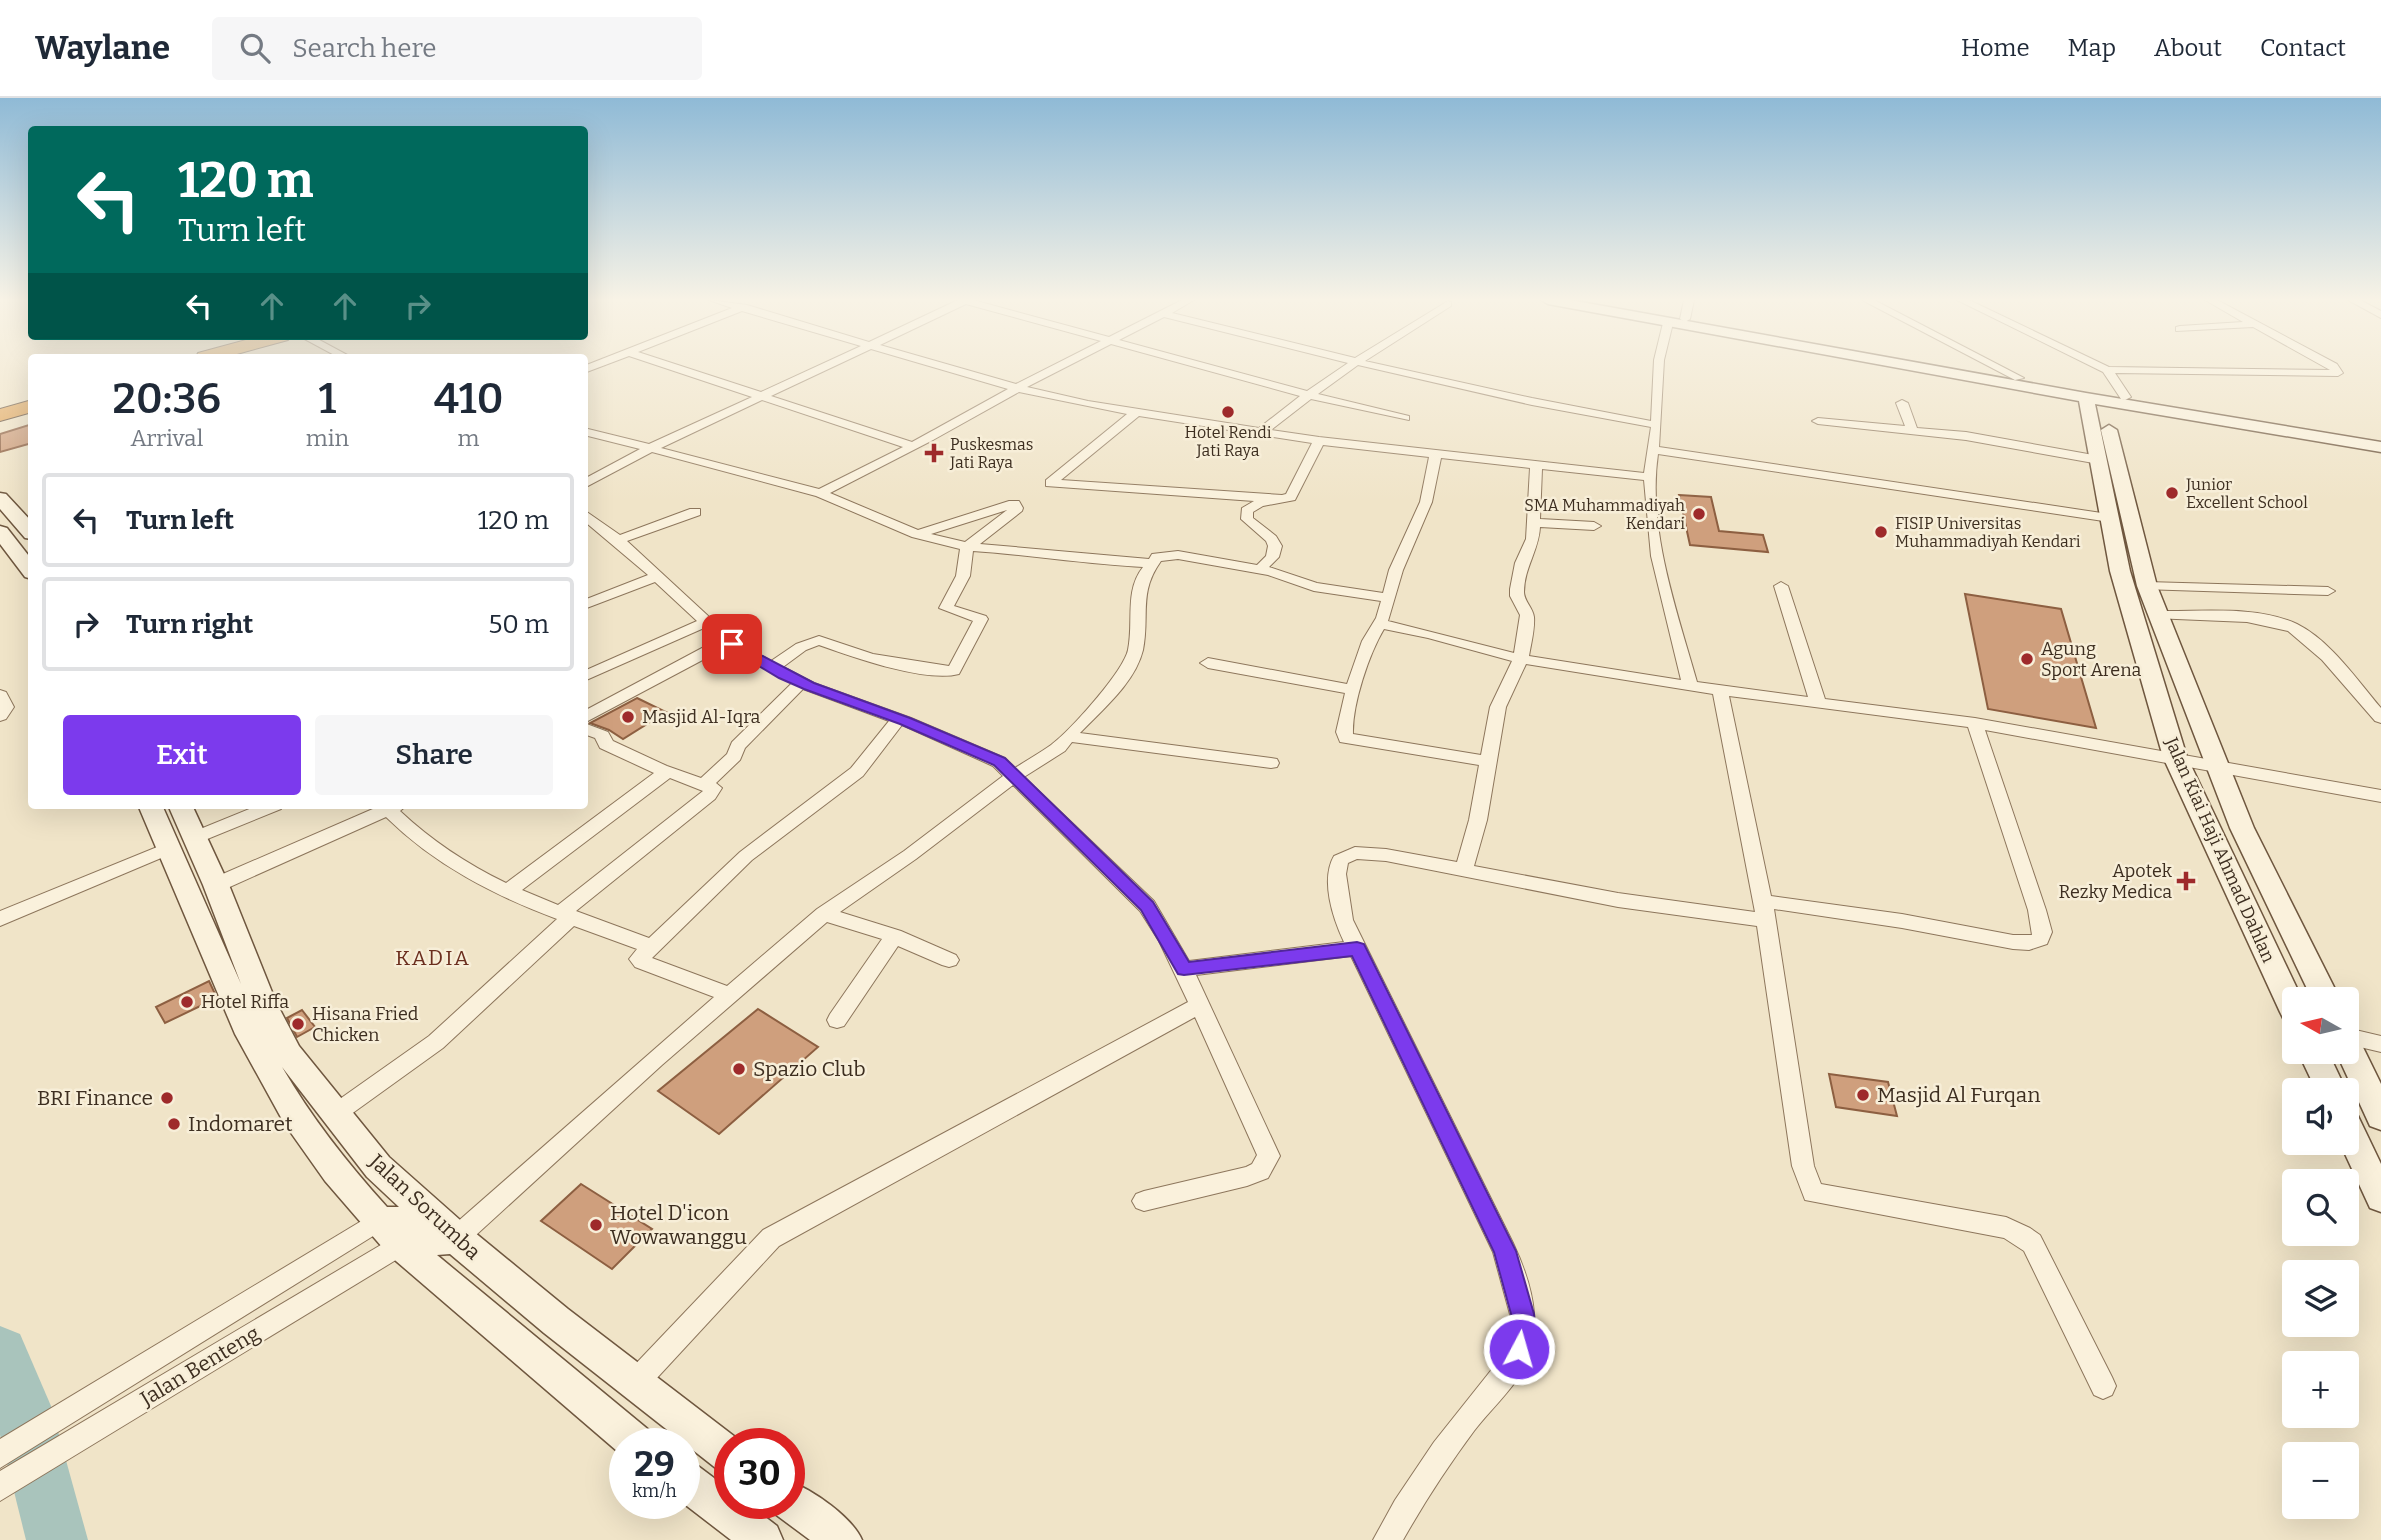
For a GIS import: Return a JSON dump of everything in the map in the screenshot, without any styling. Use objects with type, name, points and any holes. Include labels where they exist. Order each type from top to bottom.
[{"type":"highway","points":[[0,407],[28,399]]},
{"type":"highway","points":[[0,415],[28,407]]},
{"type":"main road","points":[[1914,367],[2381,447]]},
{"type":"main road","points":[[1958,367],[2019,378],[2102,401],[2381,438]]},
{"type":"main road","name":"Jalan Kiai Haji Ahmad Dahlan","points":[[2102,401],[2099,460],[2120,571],[2175,757],[2282,987]]},
{"type":"main road","name":"Jalan Kiai Haji Ahmad Dahlan","points":[[2102,401],[2147,586],[2242,828],[2320,987]]},
{"type":"main road","points":[[0,498],[28,530]]},
{"type":"main road","points":[[0,532],[28,568]]},
{"type":"main road","name":"Jalan Sorumba","points":[[153,809],[216,885],[262,1002],[289,1054],[378,1167],[556,1321],[714,1444]]},
{"type":"main road","name":"Jalan Sorumba","points":[[180,809],[181,844],[191,897],[221,973],[260,1054],[308,1130],[355,1196],[389,1233],[618,1428]]},
{"type":"main road","points":[[2357,1064],[2381,1116]]},
{"type":"main road","points":[[2359,1151],[2381,1198]]},
{"type":"main road","points":[[389,1233],[448,1230]]},
{"type":"main road","points":[[700,1492],[763,1540]]},
{"type":"main road","points":[[805,1512],[842,1540]]},
{"type":"street","points":[[675,367],[913,446]]},
{"type":"street","points":[[588,482],[651,448],[825,367]]},
{"type":"street","points":[[947,367],[1017,388],[1136,412],[1319,441],[1650,477]]},
{"type":"street","points":[[820,493],[1058,367]]},
{"type":"street","points":[[1209,367],[1405,418]]},
{"type":"street","points":[[1262,431],[1308,395],[1350,367]]},
{"type":"street","points":[[1376,367],[1562,409],[1657,425]]},
{"type":"street","points":[[1658,367],[1657,425],[1650,477],[1653,522],[1663,587],[1690,686]]},
{"type":"street","points":[[1998,367],[2019,378]]},
{"type":"street","points":[[2101,367],[2107,370],[2338,373],[2334,367]]},
{"type":"street","points":[[2102,401],[2107,370]]},
{"type":"street","points":[[1902,402],[1912,429]]},
{"type":"street","points":[[1136,412],[1050,483],[1289,499]]},
{"type":"street","points":[[1818,421],[1995,440],[2099,460]]},
{"type":"street","points":[[588,432],[820,493],[917,534],[967,547],[1150,563]]},
{"type":"street","points":[[1289,499],[1319,441]]},
{"type":"street","points":[[1653,450],[2110,518]]},
{"type":"street","points":[[1436,453],[1426,502],[1400,561],[1380,624],[1369,641],[1353,690],[1344,732],[1346,738],[1489,761]]},
{"type":"street","points":[[1464,868],[1478,820],[1498,708],[1521,659],[1527,615],[1517,589],[1522,563],[1533,539],[1536,465]]},
{"type":"street","points":[[1260,569],[1272,557],[1275,546],[1271,539],[1247,519],[1246,514],[1259,503],[1289,499]]},
{"type":"street","points":[[772,668],[801,647],[819,640],[870,658],[932,670],[954,671],[981,619],[946,608],[963,576],[967,547],[1000,524],[1017,508],[1014,504],[917,534]]},
{"type":"street","points":[[618,540],[695,512]]},
{"type":"street","points":[[588,517],[618,540],[727,641],[772,668],[801,683],[982,752],[999,762],[1147,906],[1184,969],[1252,1112],[1269,1156],[1260,1171],[1247,1176],[1144,1201]]},
{"type":"street","points":[[1534,523],[1594,526]]},
{"type":"street","points":[[448,1230],[483,1212],[824,914],[910,855],[1069,737],[1112,692],[1135,652],[1138,595],[1150,563],[1157,557],[1178,555],[1260,569],[1314,587],[1389,598]]},
{"type":"street","points":[[588,603],[658,576]]},
{"type":"street","points":[[1781,586],[1818,702]]},
{"type":"street","points":[[2147,586],[2328,591]]},
{"type":"street","points":[[2158,615],[2267,620],[2293,628],[2313,643],[2381,718]]},
{"type":"street","points":[[588,675],[708,621]]},
{"type":"street","points":[[1380,624],[1430,634],[1521,659],[1690,686],[1975,723],[2381,796]]},
{"type":"street","points":[[588,716],[727,641]]},
{"type":"street","points":[[1208,663],[1353,690]]},
{"type":"street","points":[[704,785],[734,756],[738,746],[801,683]]},
{"type":"street","points":[[1720,688],[1765,911],[1802,1166],[1813,1193],[2006,1228],[2022,1235],[2032,1243],[2103,1386]]},
{"type":"street","points":[[0,695],[6,707],[0,716]]},
{"type":"street","points":[[729,995],[642,962],[639,958],[746,856],[857,772],[898,719]]},
{"type":"street","points":[[1387,1540],[1463,1424],[1507,1369],[1519,1349],[1524,1327],[1517,1290],[1505,1251],[1343,920],[1337,874],[1340,860],[1355,853],[1386,855],[1618,900],[1902,921],[2029,943],[2040,939],[2042,932],[2037,910],[1975,723]]},
{"type":"street","points":[[335,1114],[436,1042],[567,915],[709,795],[713,788],[666,772],[606,744],[602,736],[588,730]]},
{"type":"street","points":[[1069,737],[1271,763]]},
{"type":"street","points":[[508,891],[666,772]]},
{"type":"street","points":[[0,919],[265,809]]},
{"type":"street","points":[[216,885],[388,809]]},
{"type":"street","points":[[395,809],[427,845],[469,872],[508,891],[652,947]]},
{"type":"street","points":[[824,914],[894,936],[948,960]]},
{"type":"street","points":[[837,1020],[894,936]]},
{"type":"street","points":[[1184,969],[1357,948]]},
{"type":"street","points":[[635,1382],[771,1238],[1200,1005]]},
{"type":"street","points":[[2359,1039],[2381,1044]]},
{"type":"street","name":"Jalan Benteng","points":[[3,1452],[74,1409],[389,1233]]},
{"type":"street","name":"Jalan Benteng","points":[[12,1480],[77,1440],[389,1233]]},
{"type":"building","points":[[28,425],[28,444],[0,452],[0,434]]},
{"type":"building","name":"SMA Muhammadiyah Kendari","points":[[1679,495],[1711,497],[1719,531],[1763,535],[1768,552],[1690,545]]},
{"type":"building","name":"Agung Sport Arena","points":[[1965,594],[2061,609],[2096,728],[1988,709]]},
{"type":"building","name":"Masjid Al-Iqra","points":[[637,698],[666,712],[623,739],[590,723]]},
{"type":"building","name":"Hotel Riffa","points":[[209,981],[217,998],[165,1023],[156,1007]]},
{"type":"building","name":"Spazio Club","points":[[758,1009],[818,1047],[719,1134],[658,1091]]},
{"type":"building","name":"Hisana Fried Chicken","points":[[302,1010],[315,1027],[297,1037],[287,1018]]},
{"type":"building","name":"Masjid Al Furqan","points":[[1829,1074],[1888,1082],[1897,1116],[1836,1107]]},
{"type":"building","name":"Hotel D'icon Wowawanggu","points":[[581,1184],[652,1229],[612,1269],[541,1221]]},
{"type":"waterway","points":[[0,1353],[22,1406],[57,1540]]},
{"type":"place","name":"Hotel Rendi Jati Raya","points":[[1228,412]]},
{"type":"place","name":"Puskesmas Jati Raya","points":[[934,453]]},
{"type":"place","name":"Junior Excellent School","points":[[2172,493]]},
{"type":"place","name":"SMA Muhammadiyah Kendari","points":[[1699,514]]},
{"type":"place","name":"FISIP Universitas Muhammadiyah Kendari","points":[[1881,532]]},
{"type":"place","name":"Agung Sport Arena","points":[[2027,659]]},
{"type":"place","name":"Masjid Al-Iqra","points":[[628,717]]},
{"type":"place","name":"Apotek Rezky Medica","points":[[2186,881]]},
{"type":"place","name":"Hotel Riffa","points":[[187,1002]]},
{"type":"place","name":"Hisana Fried Chicken","points":[[298,1024]]},
{"type":"place","name":"Spazio Club","points":[[739,1069]]},
{"type":"place","name":"Masjid Al Furqan","points":[[1863,1095]]},
{"type":"place","name":"BRI Finance","points":[[167,1098]]},
{"type":"place","name":"Indomaret","points":[[174,1124]]},
{"type":"place","name":"Hotel D'icon Wowawanggu","points":[[596,1225]]},
{"type":"district","name":"KADIA","points":[[433,958]]},
{"type":"route","points":[[732,644],[784,675],[982,752],[999,762],[1147,906],[1162,927],[1184,969],[1357,948],[1505,1251],[1523,1314],[1524,1327],[1519,1349]]}]
